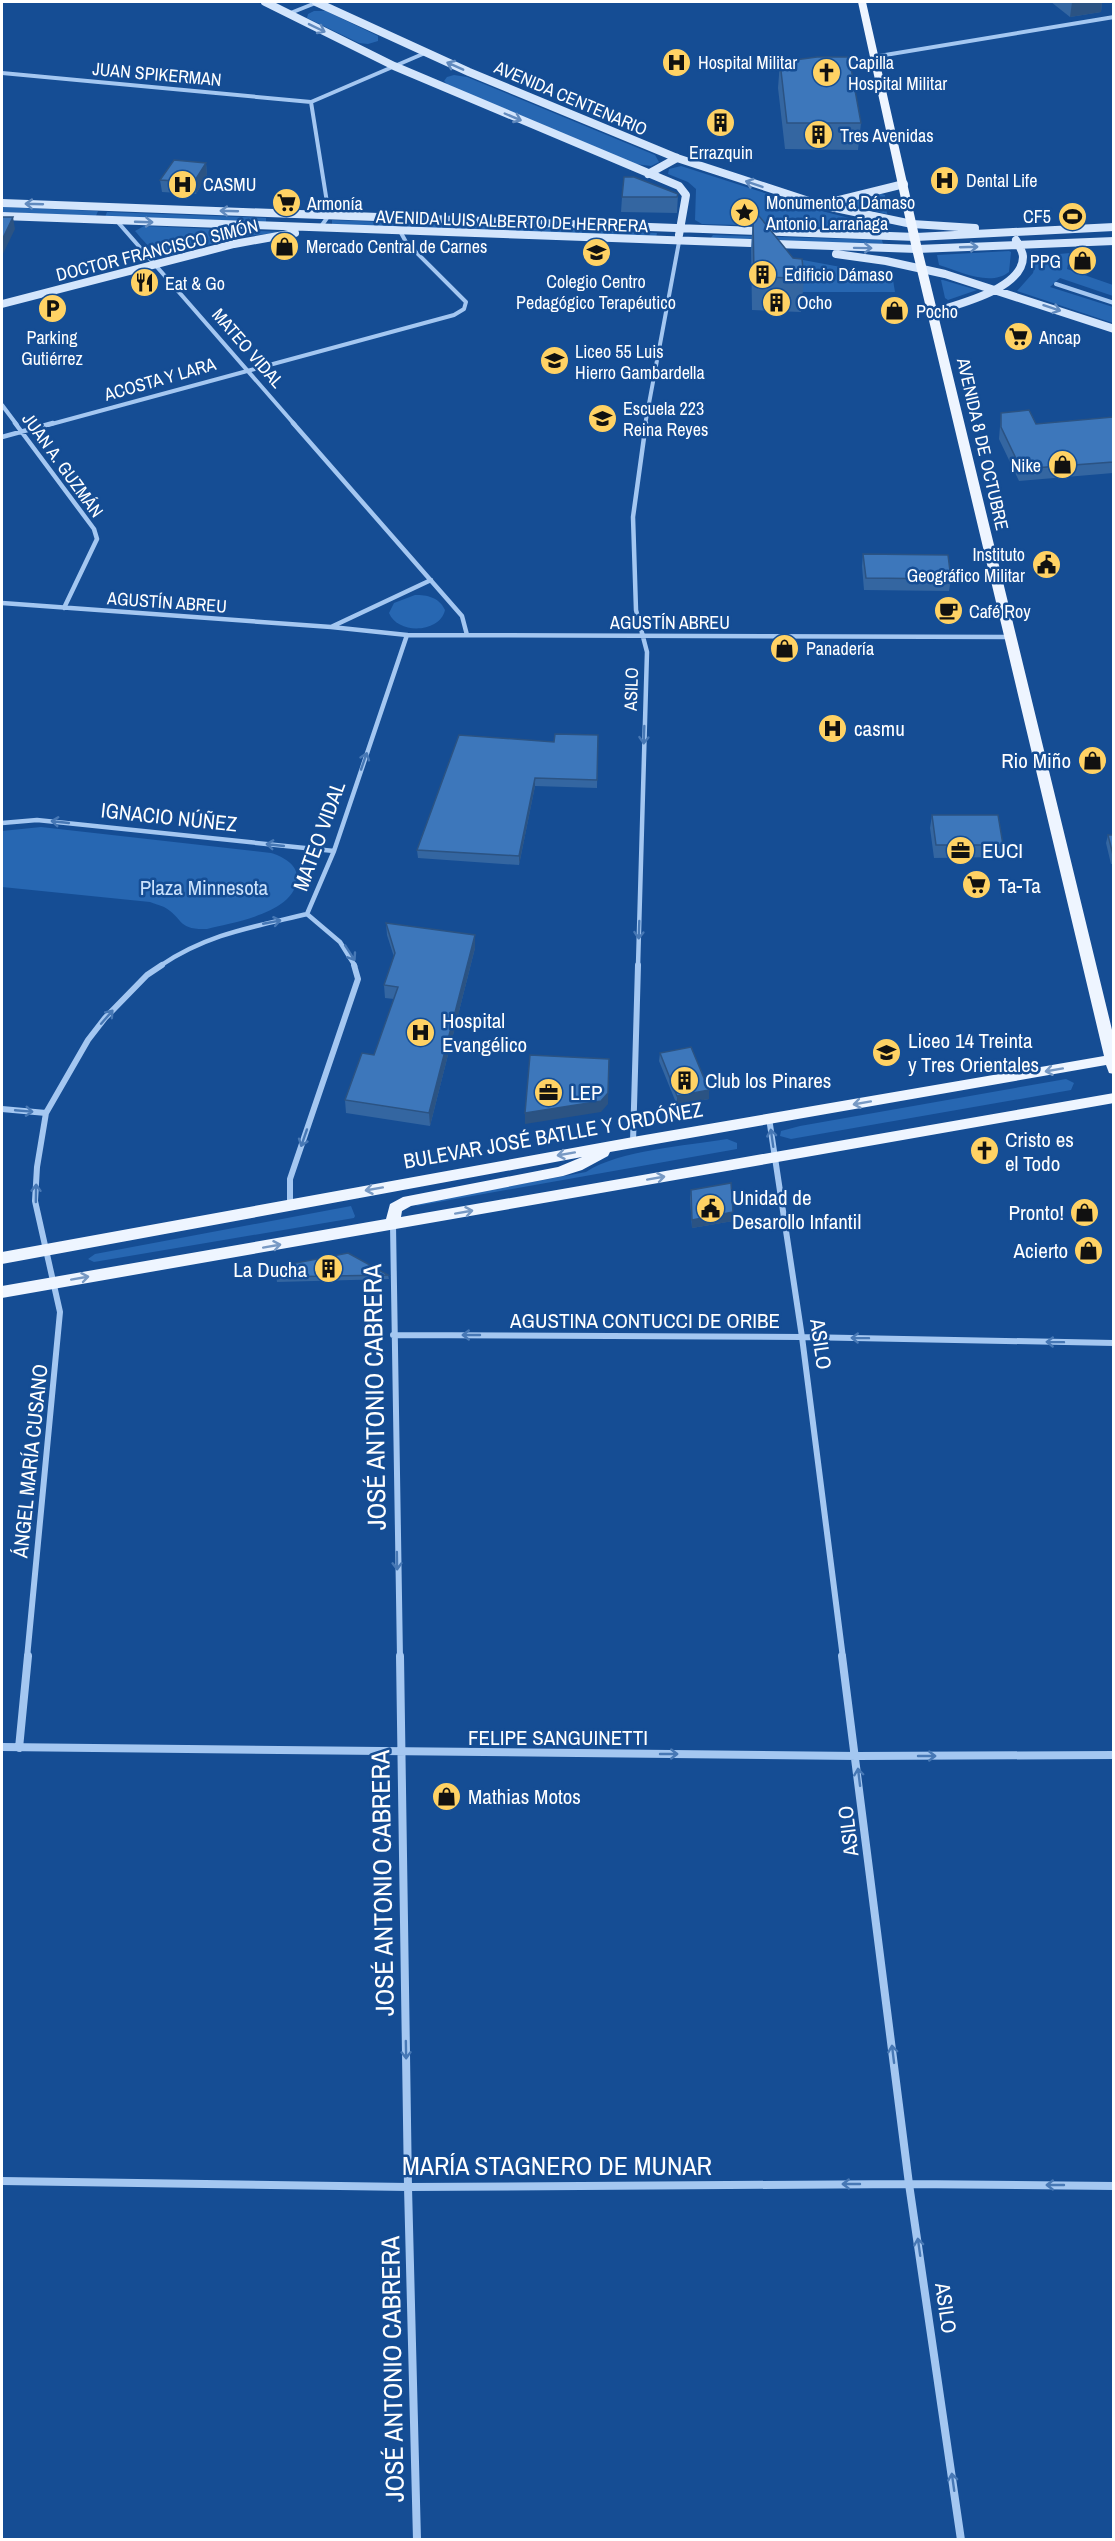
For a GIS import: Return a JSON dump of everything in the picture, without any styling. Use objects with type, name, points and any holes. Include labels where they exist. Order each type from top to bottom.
[{"type":"main road","name":"AVENIDA 8 DE OCTUBRE","points":[[862,2],[917,249],[1113,1063]]},
{"type":"main road","name":"BULEVAR JOSÉ BATLLE Y ORDÓÑEZ","points":[[2,1258],[769,1118],[1113,1063]]},
{"type":"main road","points":[[2,1292],[1113,1098]]},
{"type":"main road","points":[[393,1225],[393,1211],[399,1204],[567,1170],[613,1146]]},
{"type":"street","name":"AVENIDA CENTENARIO","points":[[264,2],[394,66],[679,186],[686,195],[679,242]]},
{"type":"street","name":"AVENIDA CENTENARIO","points":[[317,2],[425,53],[677,158],[821,205],[912,224]]},
{"type":"street","points":[[288,14],[317,2]]},
{"type":"street","points":[[873,57],[1113,17]]},
{"type":"street","points":[[320,229],[329,215],[311,102],[425,53]]},
{"type":"street","name":"JUAN SPIKERMAN","points":[[2,73],[311,102]]},
{"type":"street","points":[[648,174],[677,158]]},
{"type":"street","points":[[821,205],[903,184]]},
{"type":"street","name":"AVENIDA LUIS ALBERTO DE HERRERA","points":[[2,203],[916,237],[1113,227]]},
{"type":"street","name":"AVENIDA LUIS ALBERTO DE HERRERA","points":[[2,216],[917,249],[1113,241]]},
{"type":"street","name":"MATEO VIDAL","points":[[116,220],[462,616],[467,635]]},
{"type":"street","name":"AVENIDA LUIS ALBERTO DE HERRERA","points":[[912,224],[984,229],[1007,234]]},
{"type":"street","name":"DOCTOR FRANCISCO SIMÓN","points":[[2,304],[234,244],[320,229]]},
{"type":"street","name":"ACOSTA Y LARA","points":[[2,437],[247,369],[454,315],[464,309],[466,302],[406,242],[399,231]]},
{"type":"street","points":[[934,312],[997,290],[1007,285],[1020,272],[1023,261],[1021,246],[1007,234]]},
{"type":"street","name":"ASILO","points":[[633,1142],[647,652],[636,610],[633,517],[639,459],[679,242]]},
{"type":"street","points":[[800,246],[922,269],[997,290],[1113,329]]},
{"type":"street","points":[[1056,284],[1113,303]]},
{"type":"street","name":"JUAN A. GUZMÁN","points":[[2,405],[94,530],[97,539],[64,608]]},
{"type":"street","name":"AGUSTÍN ABREU","points":[[331,627],[431,580]]},
{"type":"street","name":"AGUSTÍN ABREU","points":[[2,603],[331,627],[407,635],[1010,637]]},
{"type":"street","name":"MATEO VIDAL","points":[[290,1204],[290,1179],[358,979],[356,962],[347,947],[307,914],[333,851],[407,635]]},
{"type":"street","name":"IGNACIO NÚÑEZ","points":[[2,823],[37,820],[333,851]]},
{"type":"street","points":[[2,1109],[46,1113],[88,1040],[120,1002],[147,975],[178,954],[216,936],[307,914]]},
{"type":"street","name":"ÁNGEL MARÍA CUSANO","points":[[18,1748],[60,1312],[35,1201],[37,1167],[46,1113]]},
{"type":"street","name":"ASILO","points":[[769,1118],[802,1337],[857,1756],[909,2184],[961,2540]]},
{"type":"street","name":"JOSÉ ANTONIO CABRERA","points":[[393,1225],[400,1753],[417,2540]]},
{"type":"street","name":"AGUSTINA CONTUCCI DE ORIBE","points":[[393,1335],[802,1337],[1113,1343]]},
{"type":"street","name":"FELIPE SANGUINETTI","points":[[2,1747],[400,1753],[1113,1755]]},
{"type":"street","name":"MARÍA STAGNERO DE MUNAR","points":[[2,2181],[408,2187],[909,2184],[1113,2186]]},
{"type":"green space","points":[[314,11],[326,11],[378,36],[378,41],[368,44],[359,43],[307,18],[308,14]]},
{"type":"green space","points":[[454,75],[467,77],[655,155],[659,162],[651,166],[635,164],[448,85],[444,81],[447,77]]},
{"type":"green space","points":[[681,166],[814,209],[892,229],[702,224],[695,220],[696,189],[688,182],[668,174],[669,169]]},
{"type":"green space","points":[[881,194],[885,195],[887,214],[845,204]]},
{"type":"green space","points":[[2,207],[98,211],[96,216],[2,212]]},
{"type":"green space","points":[[107,212],[266,218],[266,223],[105,217]]},
{"type":"green space","points":[[332,220],[657,233],[656,238],[332,225]]},
{"type":"green space","points":[[144,226],[286,232],[247,236],[184,250],[176,254],[162,255],[150,248],[135,231]]},
{"type":"green space","points":[[713,235],[882,240],[883,244],[710,239]]},
{"type":"green space","points":[[1011,252],[1009,272],[993,278],[974,276],[939,265],[937,255]]},
{"type":"green space","points":[[1070,253],[1067,269],[1113,285],[1113,296],[1060,278],[1050,287],[1113,307],[1113,323],[1017,291],[1033,273],[1037,256]]},
{"type":"green space","points":[[771,259],[803,260],[884,275],[893,280],[895,292],[799,292]]},
{"type":"green space","points":[[941,280],[977,290],[948,300],[945,298]]},
{"type":"green space","points":[[415,595],[428,596],[439,602],[445,610],[442,618],[427,627],[418,628],[409,628],[394,620],[389,613],[394,603]]},
{"type":"green space","name":"Plaza Minnesota","points":[[41,827],[271,853],[283,858],[294,867],[297,876],[295,889],[287,899],[262,914],[207,929],[197,929],[181,923],[170,911],[150,902],[2,887],[2,831]]},
{"type":"green space","points":[[1066,1079],[1074,1083],[1071,1090],[791,1139],[780,1136],[781,1131],[800,1126]]},
{"type":"green space","points":[[727,1139],[737,1143],[737,1149],[416,1206],[418,1203],[586,1172],[634,1154]]},
{"type":"green space","points":[[351,1206],[354,1218],[94,1262],[88,1259],[95,1254]]},
{"type":"building","points":[[817,57],[849,57],[861,123],[787,123],[780,62]]},
{"type":"building","points":[[174,160],[206,163],[194,182],[160,180]]},
{"type":"building","points":[[624,177],[634,177],[678,194],[677,197],[622,197]]},
{"type":"building","points":[[753,216],[759,216],[793,258],[802,259],[804,279],[754,276]]},
{"type":"building","points":[[2,217],[13,217],[2,240]]},
{"type":"building","points":[[1029,410],[1036,424],[1113,417],[1113,462],[1021,469],[1001,427],[1001,413]]},
{"type":"building","points":[[863,554],[948,555],[951,579],[866,578]]},
{"type":"building","points":[[555,734],[598,735],[597,780],[535,778],[519,856],[417,850],[459,735],[554,742]]},
{"type":"building","points":[[932,815],[998,815],[1003,845],[936,845]]},
{"type":"building","points":[[1108,835],[1113,835],[1113,855]]},
{"type":"building","name":"Hospital Evangélico","points":[[386,923],[475,935],[429,1113],[345,1100],[362,1053],[374,1055],[398,987],[384,985],[395,953]]},
{"type":"building","name":"Club los Pinares","points":[[691,1047],[709,1090],[677,1096],[660,1053]]},
{"type":"building","points":[[530,1055],[609,1059],[608,1093],[601,1101],[525,1113]]},
{"type":"building","name":"Unidad de Desarollo Infantil","points":[[731,1183],[733,1212],[692,1220],[691,1190]]},
{"type":"building","name":"La Ducha","points":[[348,1253],[388,1275],[276,1277],[275,1267]]},
{"type":"place","name":"Hospital Militar","points":[[677,62]]},
{"type":"place","name":"Capilla Hospital Militar","points":[[827,72]]},
{"type":"place","name":"Errazquin","points":[[721,123]]},
{"type":"place","name":"Tres Avenidas","points":[[819,135]]},
{"type":"place","name":"Dental Life","points":[[945,180]]},
{"type":"place","name":"CASMU","points":[[182,184]]},
{"type":"place","name":"Armonía","points":[[286,203]]},
{"type":"place","name":"Monumento a Dámaso Antonio Larrañaga","points":[[745,212]]},
{"type":"place","name":"CF5","points":[[1072,216]]},
{"type":"place","name":"Mercado Central de Carnes","points":[[285,246]]},
{"type":"place","name":"Colegio Centro Pedagógico Terapéutico","points":[[596,252]]},
{"type":"place","name":"PPG","points":[[1082,261]]},
{"type":"place","name":"Edificio Dámaso","points":[[763,274]]},
{"type":"place","name":"Eat & Go","points":[[144,283]]},
{"type":"place","name":"Ocho","points":[[776,302]]},
{"type":"place","name":"Parking Gutiérrez","points":[[52,308]]},
{"type":"place","name":"Pocho","points":[[895,311]]},
{"type":"place","name":"Ancap","points":[[1018,337]]},
{"type":"place","name":"Liceo 55 Luis Hierro Gambardella","points":[[554,361]]},
{"type":"place","name":"Escuela 223 Reina Reyes","points":[[602,418]]},
{"type":"place","name":"Nike","points":[[1062,465]]},
{"type":"place","name":"Instituto Geográfico Militar","points":[[1046,564]]},
{"type":"place","name":"Café Roy","points":[[948,611]]},
{"type":"place","name":"Panadería","points":[[785,648]]},
{"type":"place","name":"casmu","points":[[833,728]]},
{"type":"place","name":"Rio Miño","points":[[1092,760]]},
{"type":"place","name":"EUCI","points":[[961,850]]},
{"type":"place","name":"Ta-Ta","points":[[977,885]]},
{"type":"place","name":"Hospital Evangélico","points":[[421,1032]]},
{"type":"place","name":"Liceo 14 Treinta y Tres Orientales","points":[[887,1052]]},
{"type":"place","name":"Club los Pinares","points":[[684,1080]]},
{"type":"place","name":"LEP","points":[[549,1092]]},
{"type":"place","name":"Cristo es el Todo","points":[[984,1151]]},
{"type":"place","name":"Unidad de Desarollo Infantil","points":[[711,1209]]},
{"type":"place","name":"Pronto!","points":[[1085,1212]]},
{"type":"place","name":"Acierto","points":[[1089,1250]]},
{"type":"place","name":"La Ducha","points":[[328,1269]]},
{"type":"place","name":"Mathias Motos","points":[[447,1796]]}]
